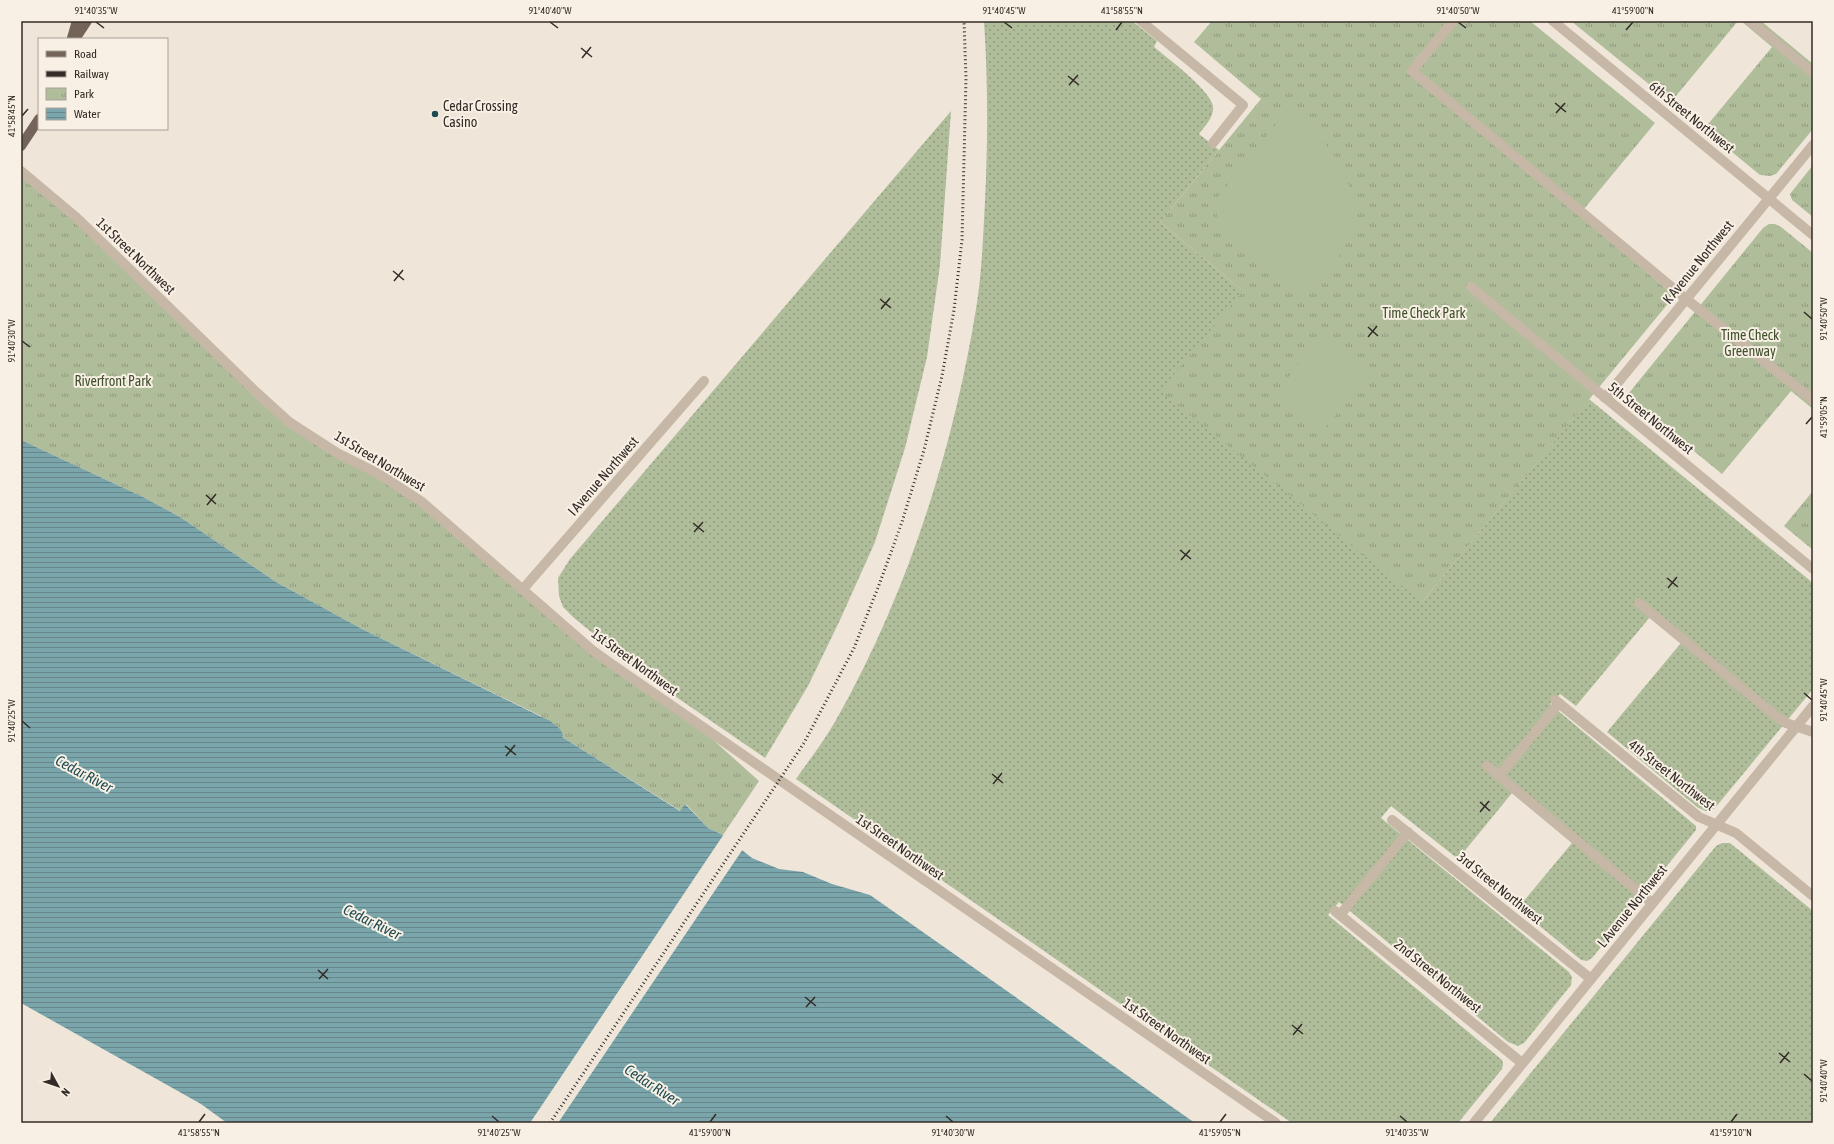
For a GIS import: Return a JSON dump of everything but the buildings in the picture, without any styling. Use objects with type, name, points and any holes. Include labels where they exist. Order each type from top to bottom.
[{"type":"main road","points":[[71,38],[77,21]]},
{"type":"main road","points":[[76,38],[87,21]]},
{"type":"main road","points":[[21,146],[38,120]]},
{"type":"street","points":[[1141,21],[1243,105],[1213,143]]},
{"type":"street","points":[[1454,21],[1412,71],[1686,299],[1813,400]]},
{"type":"street","name":"6th Street Northwest","points":[[1553,21],[1813,235]]},
{"type":"street","points":[[1750,21],[1813,73]]},
{"type":"street","name":"K Avenue Northwest","points":[[1605,398],[1813,145]]},
{"type":"street","name":"1st Street Northwest","points":[[21,171],[77,218],[256,392],[289,422],[337,453],[379,474],[422,502],[524,589],[592,650],[612,665],[1276,1123]]},
{"type":"street","name":"5th Street Northwest","points":[[1471,287],[1813,569]]},
{"type":"street","name":"I Avenue Northwest","points":[[524,589],[704,381]]},
{"type":"street","points":[[1639,603],[1777,717],[1786,723],[1813,732]]},
{"type":"street","name":"4th Street Northwest","points":[[1500,776],[1557,702],[1693,813],[1706,821],[1736,833],[1813,896]]},
{"type":"street","name":"L Avenue Northwest","points":[[1474,1123],[1813,706]]},
{"type":"street","points":[[1487,766],[1652,903]]},
{"type":"street","name":"3rd Street Northwest","points":[[1392,820],[1591,979]]},
{"type":"street","name":"2nd Street Northwest","points":[[1408,832],[1338,913],[1522,1063]]},
{"type":"green space","points":[[984,21],[1132,21],[1157,41],[1154,47],[1188,75],[1205,92],[1211,100],[1213,111],[1209,121],[1199,134],[1219,150],[1160,222],[1243,291],[1422,602],[1589,399],[1813,583],[1813,689],[1713,810],[1706,811],[1697,807],[1607,732],[1681,643],[1650,617],[1576,706],[1560,694],[1550,704],[1696,826],[1696,830],[1592,958],[1587,961],[1581,960],[1518,908],[1572,843],[1512,793],[1458,859],[1391,806],[1381,818],[1569,972],[1572,977],[1571,985],[1524,1043],[1518,1046],[1508,1042],[1339,902],[1328,915],[1502,1060],[1502,1069],[1458,1123],[1292,1123],[796,779],[836,720],[885,623],[924,520],[954,415],[966,362],[980,282],[987,134],[987,88]]},
{"type":"green space","name":"Time Check Park","points":[[1212,21],[1530,21],[1655,123],[1579,215],[1671,293],[1671,300],[1422,602],[1160,391],[1243,291],[1160,222],[1261,99],[1194,42]]},
{"type":"green space","points":[[1571,21],[1738,21],[1671,102]]},
{"type":"green space","points":[[1741,21],[1761,21],[1813,64],[1813,129],[1776,174],[1770,176],[1760,175],[1704,129],[1772,47]]},
{"type":"green space","points":[[1288,109],[1319,137],[1336,158],[1348,182],[1355,210],[1352,226],[1344,248],[1324,277],[1308,295],[1218,222],[1215,201]]},
{"type":"green space","points":[[951,111],[940,265],[927,357],[905,448],[875,542],[840,620],[808,686],[765,758],[647,677],[574,618],[563,607],[559,596],[558,578],[570,559]]},
{"type":"green space","points":[[1813,165],[1813,217],[1792,200],[1790,194]]},
{"type":"green space","name":"Riverfront Park","points":[[21,171],[289,422],[419,501],[594,652],[691,720],[759,781],[723,835],[708,828],[686,804],[681,811],[562,737],[541,716],[362,629],[276,582],[180,517],[143,497],[21,440]]},
{"type":"green space","name":"Time Check Greenway","points":[[1769,224],[1775,224],[1781,227],[1813,253],[1813,409],[1791,391],[1722,474],[1630,399],[1629,393],[1763,228]]},
{"type":"green space","points":[[1324,333],[1371,372],[1321,433],[1274,395]]},
{"type":"green space","points":[[1813,491],[1813,550],[1784,526]]},
{"type":"green space","points":[[1722,843],[1730,843],[1813,911],[1813,1123],[1490,1123],[1716,846]]},
{"type":"water","name":"Cedar River","points":[[21,440],[143,497],[180,517],[276,582],[362,629],[550,721],[560,729],[563,735],[562,737],[680,811],[685,804],[708,828],[723,835],[752,858],[779,869],[803,872],[832,884],[870,895],[1195,1123],[227,1123],[201,1104],[21,1003]]},
{"type":"pier","points":[[724,834],[743,849],[558,1123],[530,1123]]},
{"type":"railway","points":[[550,1123],[804,743],[854,648],[879,585],[902,522],[924,450],[942,376],[954,310],[962,240],[966,78],[964,21]]},
{"type":"place","name":"Cedar Crossing Casino","points":[[435,114]]}]
